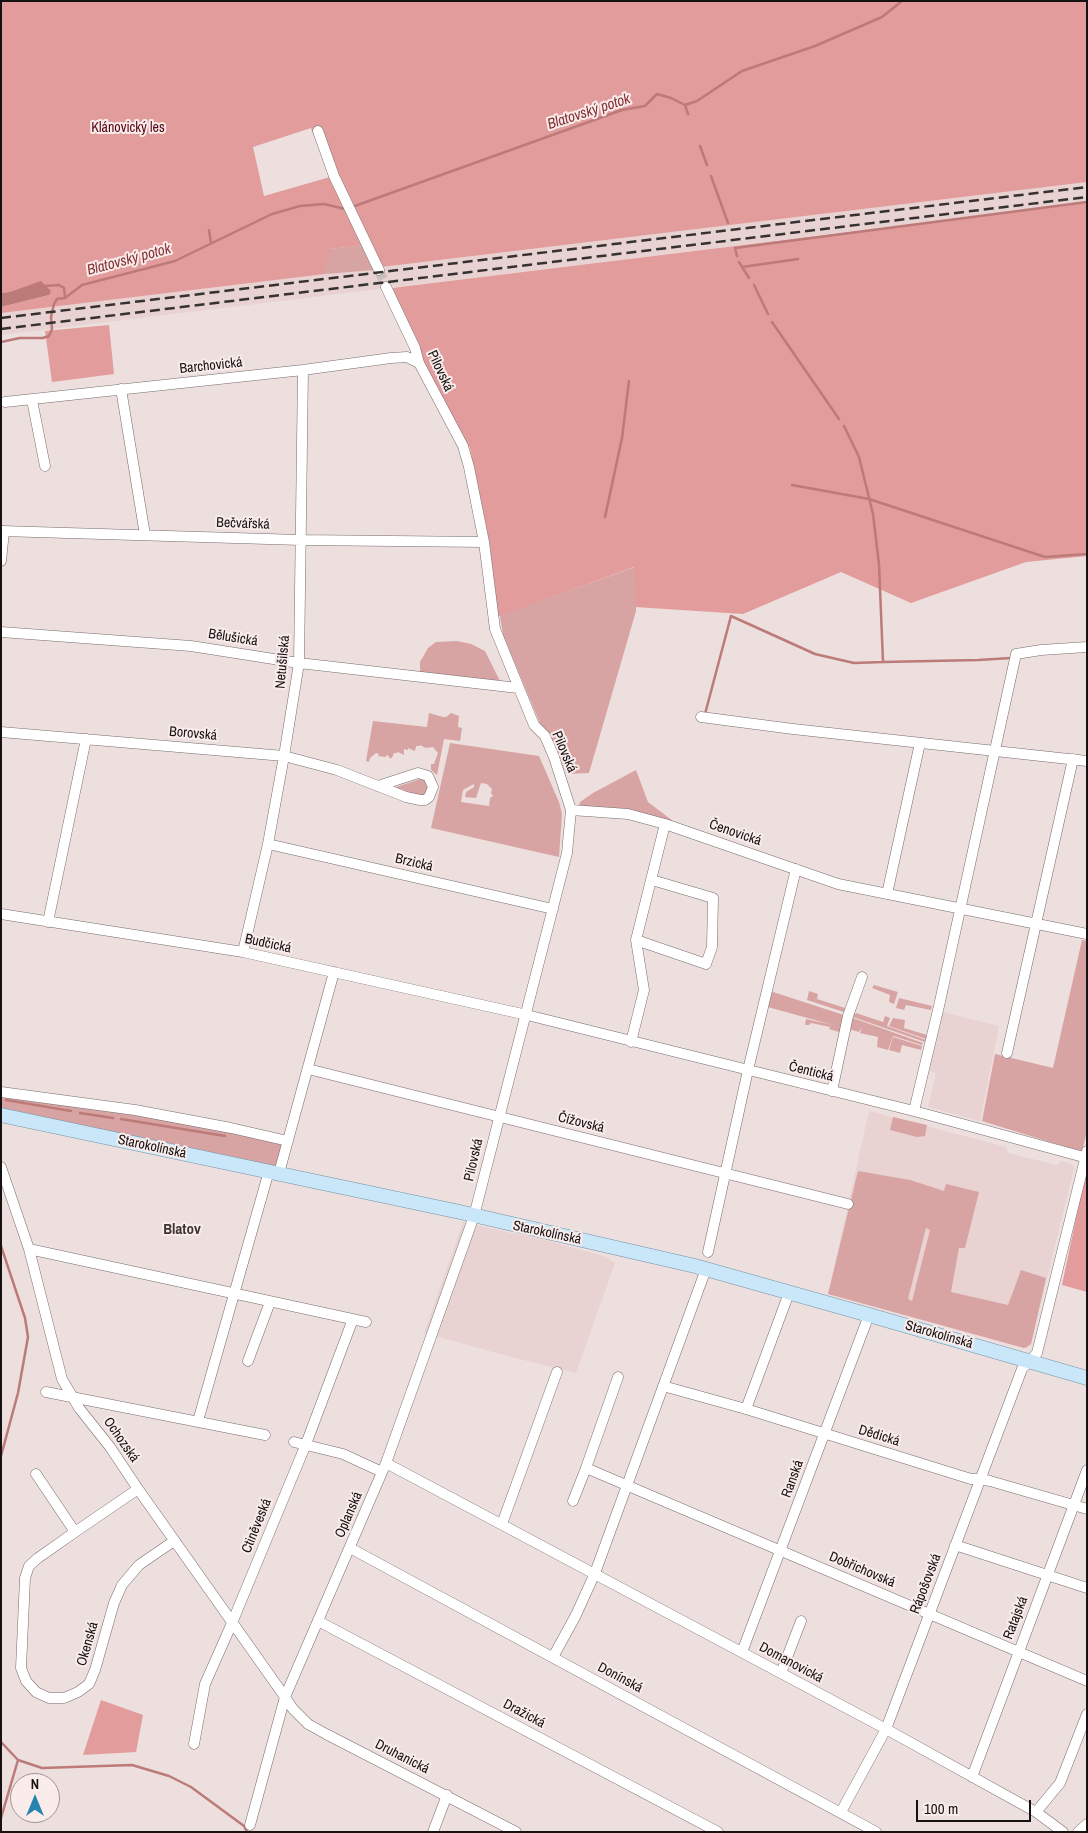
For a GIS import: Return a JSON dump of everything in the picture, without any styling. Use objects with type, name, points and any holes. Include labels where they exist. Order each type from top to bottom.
[{"type":"main road","name":"Starokolínská","points":[[1,1114],[274,1172],[706,1269],[1087,1378]]},
{"type":"street","points":[[318,131],[334,176],[379,270]]},
{"type":"street","name":"Pilovská","points":[[386,287],[415,348],[418,364],[463,446],[484,542],[496,629],[534,725],[545,736],[554,757],[571,810],[567,852],[527,1016],[498,1117],[474,1216]]},
{"type":"street","name":"Barchovická","points":[[5,402],[407,357],[418,364]]},
{"type":"street","name":"Netušilská","points":[[243,952],[268,844],[299,662],[303,370]]},
{"type":"street","points":[[121,389],[145,535]]},
{"type":"street","points":[[32,400],[45,466]]},
{"type":"street","points":[[1,561],[3,531]]},
{"type":"street","name":"Bečvářská","points":[[3,531],[301,540],[484,542]]},
{"type":"street","name":"Bělušická","points":[[1,632],[191,646],[299,662],[518,688]]},
{"type":"street","points":[[914,1112],[1015,658],[1023,652],[1087,647]]},
{"type":"street","points":[[701,717],[1087,761]]},
{"type":"street","name":"Borovská","points":[[1,732],[284,756],[337,770],[378,786],[420,800],[425,800],[429,796],[433,787],[428,776],[418,773],[378,786]]},
{"type":"street","points":[[48,922],[86,739]]},
{"type":"street","points":[[887,894],[920,743]]},
{"type":"street","points":[[1007,1053],[1073,759]]},
{"type":"street","name":"Čenovická","points":[[571,810],[628,814],[665,824],[838,884],[1087,934]]},
{"type":"street","points":[[631,1042],[644,990],[636,940],[665,824]]},
{"type":"street","name":"Brzická","points":[[268,844],[553,909]]},
{"type":"street","points":[[708,1252],[748,1070],[796,869]]},
{"type":"street","points":[[636,940],[706,964],[712,947],[713,898],[652,880]]},
{"type":"street","name":"Budčická","points":[[1,914],[243,952],[527,1016]]},
{"type":"street","points":[[198,1421],[234,1294],[274,1172],[288,1141],[334,972]]},
{"type":"street","points":[[832,1091],[848,1016],[862,977]]},
{"type":"street","name":"Čentická","points":[[527,1016],[1086,1155]]},
{"type":"street","name":"Čížovská","points":[[308,1069],[848,1204]]},
{"type":"street","points":[[1,1092],[135,1110],[288,1141]]},
{"type":"street","name":"Rápošovská","points":[[841,1812],[886,1729],[1022,1369],[1037,1353],[1086,1155]]},
{"type":"street","name":"Ochozská","points":[[1,1167],[29,1249],[62,1379],[174,1541],[286,1696]]},
{"type":"street","name":"Oplanská","points":[[250,1825],[286,1696],[384,1468],[474,1216]]},
{"type":"street","points":[[29,1249],[366,1322]]},
{"type":"street","points":[[552,1657],[576,1616],[595,1573],[706,1269]]},
{"type":"street","points":[[746,1409],[789,1293]]},
{"type":"street","points":[[248,1361],[270,1302]]},
{"type":"street","name":"Ranská","points":[[742,1652],[869,1315]]},
{"type":"street","name":"Ctiněveská","points":[[194,1744],[205,1684],[306,1444],[353,1319]]},
{"type":"street","points":[[502,1524],[557,1372]]},
{"type":"street","points":[[573,1501],[618,1377]]},
{"type":"street","name":"Dědická","points":[[663,1386],[746,1409],[971,1479],[980,1479],[1087,1509]]},
{"type":"street","points":[[46,1392],[265,1435]]},
{"type":"street","name":"Domanovická","points":[[294,1442],[343,1454],[384,1468],[502,1524],[886,1729],[1036,1812],[1063,1832]]},
{"type":"street","name":"Dobřichovská","points":[[586,1468],[1087,1681]]},
{"type":"street","name":"Ratajská","points":[[972,1777],[1087,1470]]},
{"type":"street","points":[[36,1474],[75,1532]]},
{"type":"street","name":"Okenská","points":[[138,1489],[29,1566],[25,1578],[20,1668],[26,1681],[36,1692],[49,1698],[64,1698],[78,1692],[88,1684],[95,1670],[114,1603],[122,1585],[139,1566],[174,1541]]},
{"type":"street","points":[[956,1545],[1087,1588]]},
{"type":"street","name":"Donínská","points":[[350,1548],[876,1832]]},
{"type":"street","name":"Dražická","points":[[318,1621],[718,1832]]},
{"type":"street","points":[[781,1673],[800,1621]]},
{"type":"street","name":"Druhanická","points":[[286,1696],[293,1709],[308,1724],[516,1832]]},
{"type":"street","points":[[1036,1812],[1060,1783],[1087,1714]]},
{"type":"street","points":[[433,1832],[447,1795]]},
{"type":"street","points":[[1078,1832],[1087,1824]]},
{"type":"shaded area","points":[[1087,182],[1087,203],[1,335],[1,313]]},
{"type":"shaded area","points":[[364,245],[374,270],[325,274],[328,249]]},
{"type":"shaded area","points":[[41,281],[51,291],[49,295],[1,307],[1,293],[10,292]]},
{"type":"shaded area","points":[[635,567],[636,611],[589,773],[567,774],[547,731],[542,728],[503,635],[500,616],[519,582],[526,606]]},
{"type":"shaded area","points":[[457,641],[471,644],[485,651],[500,681],[420,672],[420,662],[428,648],[436,642]]},
{"type":"shaded area","points":[[429,713],[443,717],[451,713],[459,716],[458,727],[462,728],[460,741],[444,739],[437,775],[431,770],[431,764],[434,764],[438,753],[433,747],[426,748],[420,745],[416,746],[415,751],[408,748],[408,750],[404,749],[404,755],[398,752],[394,753],[392,758],[386,755],[386,757],[378,756],[379,754],[376,753],[370,758],[369,762],[366,761],[373,721],[427,727]]},
{"type":"shaded area","points":[[450,743],[539,756],[559,802],[562,814],[559,857],[431,828]],"holes":[[[481,783],[487,784],[492,789],[491,793],[493,796],[490,798],[489,806],[461,802],[463,790],[474,784],[474,787],[466,792],[465,797],[476,798]]]},
{"type":"shaded area","points":[[636,770],[648,802],[673,821],[672,823],[579,806],[580,802],[593,793]]},
{"type":"shaded area","points":[[424,779],[430,789],[422,798],[393,788]]},
{"type":"shaded area","points":[[1082,940],[1087,941],[1087,1131],[1082,1152],[982,1121],[995,1054],[1053,1068]]},
{"type":"shaded area","points":[[874,985],[898,992],[894,1004],[889,1002],[890,995],[872,988]]},
{"type":"shaded area","points":[[767,990],[923,1043],[922,1045],[893,1036],[888,1050],[877,1047],[878,1037],[860,1033],[862,1027],[859,1032],[841,1027],[839,1032],[829,1029],[830,1027],[811,1023],[805,1025],[806,1019],[833,1025],[764,1006]]},
{"type":"shaded area","points":[[809,991],[818,994],[817,999],[845,1008],[844,1012],[807,1000]]},
{"type":"shaded area","points":[[899,998],[932,1006],[931,1010],[906,1005],[904,1010],[896,1008]]},
{"type":"shaded area","points":[[855,1010],[855,1015],[856,1013],[883,1022],[885,1016],[890,1018],[887,1026],[926,1040],[925,1042],[850,1016]]},
{"type":"shaded area","points":[[943,1012],[999,1026],[980,1121],[928,1107],[936,1073],[929,1071]]},
{"type":"shaded area","points":[[893,1018],[905,1020],[904,1028],[927,1035],[926,1039],[889,1026]]},
{"type":"shaded area","points":[[893,1037],[922,1046],[921,1050],[902,1045],[900,1053],[889,1050]]},
{"type":"shaded area","points":[[1,1092],[288,1141],[279,1173],[1,1114]]},
{"type":"shaded area","points":[[869,1111],[1006,1147],[1008,1153],[1057,1165],[1061,1161],[1072,1164],[1074,1168],[1031,1344],[1027,1347],[1024,1348],[828,1294]]},
{"type":"shaded area","points":[[893,1117],[927,1125],[925,1136],[917,1137],[890,1130]]},
{"type":"shaded area","points":[[858,1171],[910,1180],[944,1191],[946,1184],[979,1192],[965,1248],[959,1248],[951,1292],[1008,1305],[1021,1270],[1046,1278],[1031,1344],[1024,1348],[828,1294]],"holes":[[[926,1228],[930,1230],[912,1301],[908,1299]]]},
{"type":"shaded area","points":[[463,1222],[541,1239],[603,1256],[615,1263],[576,1373],[424,1333]]},
{"type":"green space","name":"Klánovický les","points":[[1,1],[1087,1],[1087,182],[373,268],[364,245],[329,249],[325,274],[1,313],[1,307],[49,295],[1,293]],"holes":[[[311,128],[330,177],[264,196],[253,147]]]},
{"type":"green space","points":[[1087,203],[1087,556],[1026,562],[911,603],[841,572],[743,614],[635,607],[634,567],[497,617],[490,545],[470,448],[423,362],[392,288]]},
{"type":"green space","points":[[109,325],[114,374],[52,382],[45,331]]},
{"type":"green space","points":[[1087,1166],[1087,1292],[1062,1285]]},
{"type":"green space","points":[[101,1700],[143,1715],[136,1752],[83,1755]]},
{"type":"waterway","name":"Blatovský potok","points":[[352,207],[622,110],[645,106],[657,94],[685,105],[697,101],[742,71],[815,46],[882,17],[902,1]]},
{"type":"waterway","points":[[685,105],[688,114]]},
{"type":"waterway","points":[[700,146],[707,165]]},
{"type":"waterway","points":[[711,176],[728,223]]},
{"type":"waterway","points":[[737,256],[735,248],[1087,202]]},
{"type":"waterway","name":"Blatovský potok","points":[[1,342],[20,338],[43,338],[49,336],[52,329],[51,317],[57,299],[65,298],[82,285],[175,261],[272,214],[300,206],[324,204],[345,209]]},
{"type":"waterway","points":[[209,230],[211,243]]},
{"type":"waterway","points":[[742,267],[798,259]]},
{"type":"waterway","points":[[739,262],[749,278]]},
{"type":"waterway","points":[[44,286],[59,285],[64,288],[65,297]]},
{"type":"waterway","points":[[754,285],[768,314]]},
{"type":"waterway","points":[[772,322],[839,419]]},
{"type":"waterway","points":[[605,517],[622,438],[629,381]]},
{"type":"waterway","points":[[844,426],[859,457],[873,514],[879,564],[883,662],[1011,658]]},
{"type":"waterway","points":[[792,485],[869,499],[1045,557],[1087,554]]},
{"type":"waterway","points":[[705,714],[731,616],[815,654],[854,663],[883,662]]},
{"type":"waterway","points":[[6,1100],[71,1111]]},
{"type":"waterway","points":[[80,1113],[113,1118]]},
{"type":"waterway","points":[[121,1119],[225,1136]]},
{"type":"waterway","points":[[1,1246],[25,1318],[28,1337],[18,1393],[1,1456]]},
{"type":"waterway","points":[[1,1742],[18,1760],[42,1768],[132,1765],[169,1776],[191,1787],[244,1826],[247,1832]]},
{"type":"waterway","points":[[1,1818],[18,1760]]},
{"type":"tunnel","points":[[379,270],[386,287]]},
{"type":"railway","points":[[1,318],[1087,187]]},
{"type":"railway","points":[[1,329],[1087,197]]},
{"type":"district","name":"Blatov","points":[[182,1230]]}]
